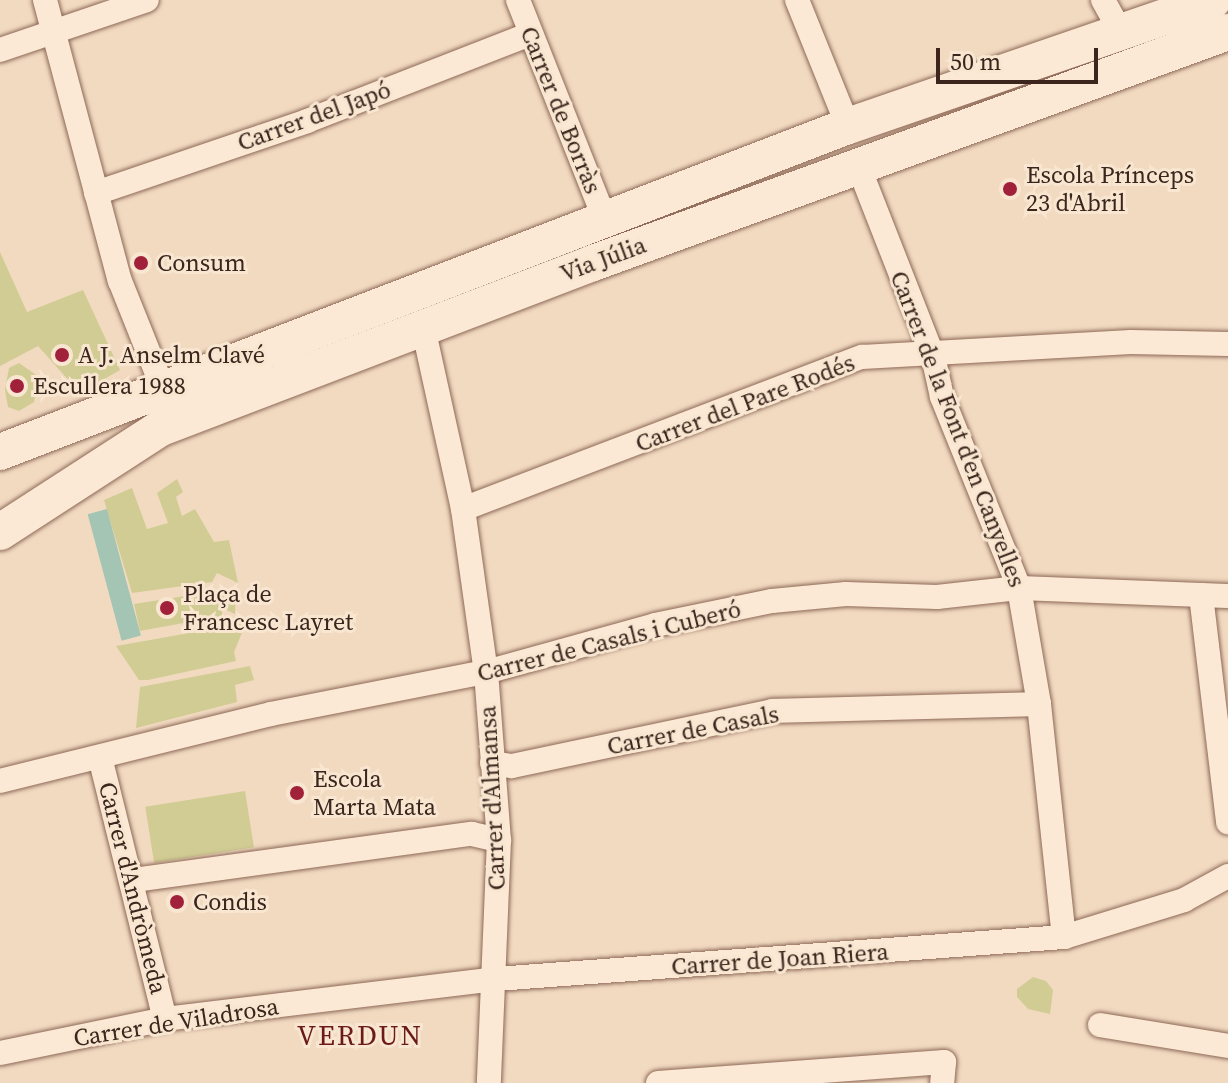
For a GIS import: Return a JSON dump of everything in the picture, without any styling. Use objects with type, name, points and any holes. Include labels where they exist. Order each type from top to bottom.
[{"type":"street","points":[[45,0],[120,281],[162,386]]},
{"type":"street","points":[[0,50],[55,35],[147,0]]},
{"type":"street","name":"Carrer de Borràs","points":[[518,0],[605,220]]},
{"type":"street","points":[[797,0],[848,126]]},
{"type":"street","points":[[1103,0],[1121,33]]},
{"type":"street","name":"Via Júlia","points":[[0,452],[162,386],[848,126],[1213,0]]},
{"type":"street","name":"Via Júlia","points":[[0,532],[161,428],[858,165],[1228,32]]},
{"type":"street","name":"Carrer del Japó","points":[[96,193],[307,121],[530,34]]},
{"type":"street","name":"Carrer de la Font d'en Canyelles","points":[[858,165],[933,356],[942,397],[1019,588],[1039,704],[1064,937]]},
{"type":"street","name":"Carrer d'Almansa","points":[[423,327],[463,509],[486,672],[499,840],[496,979],[489,1083]]},
{"type":"street","name":"Carrer del Pare Rodés","points":[[463,509],[862,357],[933,356],[1131,342],[1228,344]]},
{"type":"street","name":"Carrer de Casals i Cuberó","points":[[0,781],[271,714],[486,672],[655,625],[772,601],[846,594],[937,597],[1019,588],[1228,596]]},
{"type":"street","points":[[1201,595],[1228,822]]},
{"type":"street","name":"Carrer de Casals","points":[[492,763],[512,766],[772,711],[1039,704]]},
{"type":"street","name":"Carrer d'Andròmeda","points":[[100,757],[134,880],[165,1019]]},
{"type":"street","points":[[134,880],[472,834],[499,840]]},
{"type":"street","name":"Carrer de Joan Riera","points":[[496,979],[1064,937],[1184,900],[1228,876]]},
{"type":"street","name":"Carrer de Viladrosa","points":[[0,1053],[165,1019],[496,979]]},
{"type":"street","points":[[1100,1025],[1228,1046]]},
{"type":"street","points":[[658,1083],[943,1072]]},
{"type":"shaded area","points":[[0,252],[27,312],[83,290],[120,370],[80,393],[38,346],[0,366]]},
{"type":"shaded area","points":[[19,363],[39,377],[34,402],[19,411],[8,407],[5,390],[9,368]]},
{"type":"shaded area","points":[[177,479],[183,492],[176,497],[182,516],[195,509],[214,542],[229,540],[238,583],[217,573],[212,582],[132,593],[104,500],[132,488],[147,529],[168,523],[157,493]]},
{"type":"shaded area","points":[[107,509],[141,636],[122,641],[88,514]]},
{"type":"shaded area","points":[[236,588],[235,614],[222,608],[222,616],[140,631],[134,604]]},
{"type":"shaded area","points":[[246,623],[234,652],[236,661],[148,680],[139,680],[116,646]]},
{"type":"shaded area","points":[[250,666],[254,680],[235,685],[237,702],[136,728],[140,687]]},
{"type":"shaded area","points":[[245,791],[254,847],[154,863],[145,807]]},
{"type":"shaded area","points":[[1033,977],[1046,981],[1053,990],[1050,1014],[1028,1009],[1017,997],[1017,989]]},
{"type":"place","name":"Escola Prínceps 23 d'Abril","points":[[1010,189]]},
{"type":"place","name":"Consum","points":[[141,263]]},
{"type":"place","name":"A J. Anselm Clavé","points":[[62,355]]},
{"type":"place","name":"Escullera 1988","points":[[17,386]]},
{"type":"place","name":"Plaça de Francesc Layret","points":[[167,608]]},
{"type":"place","name":"Escola Marta Mata","points":[[297,793]]},
{"type":"place","name":"Condis","points":[[177,902]]},
{"type":"district","name":"VERDUN","points":[[360,1035]]}]
